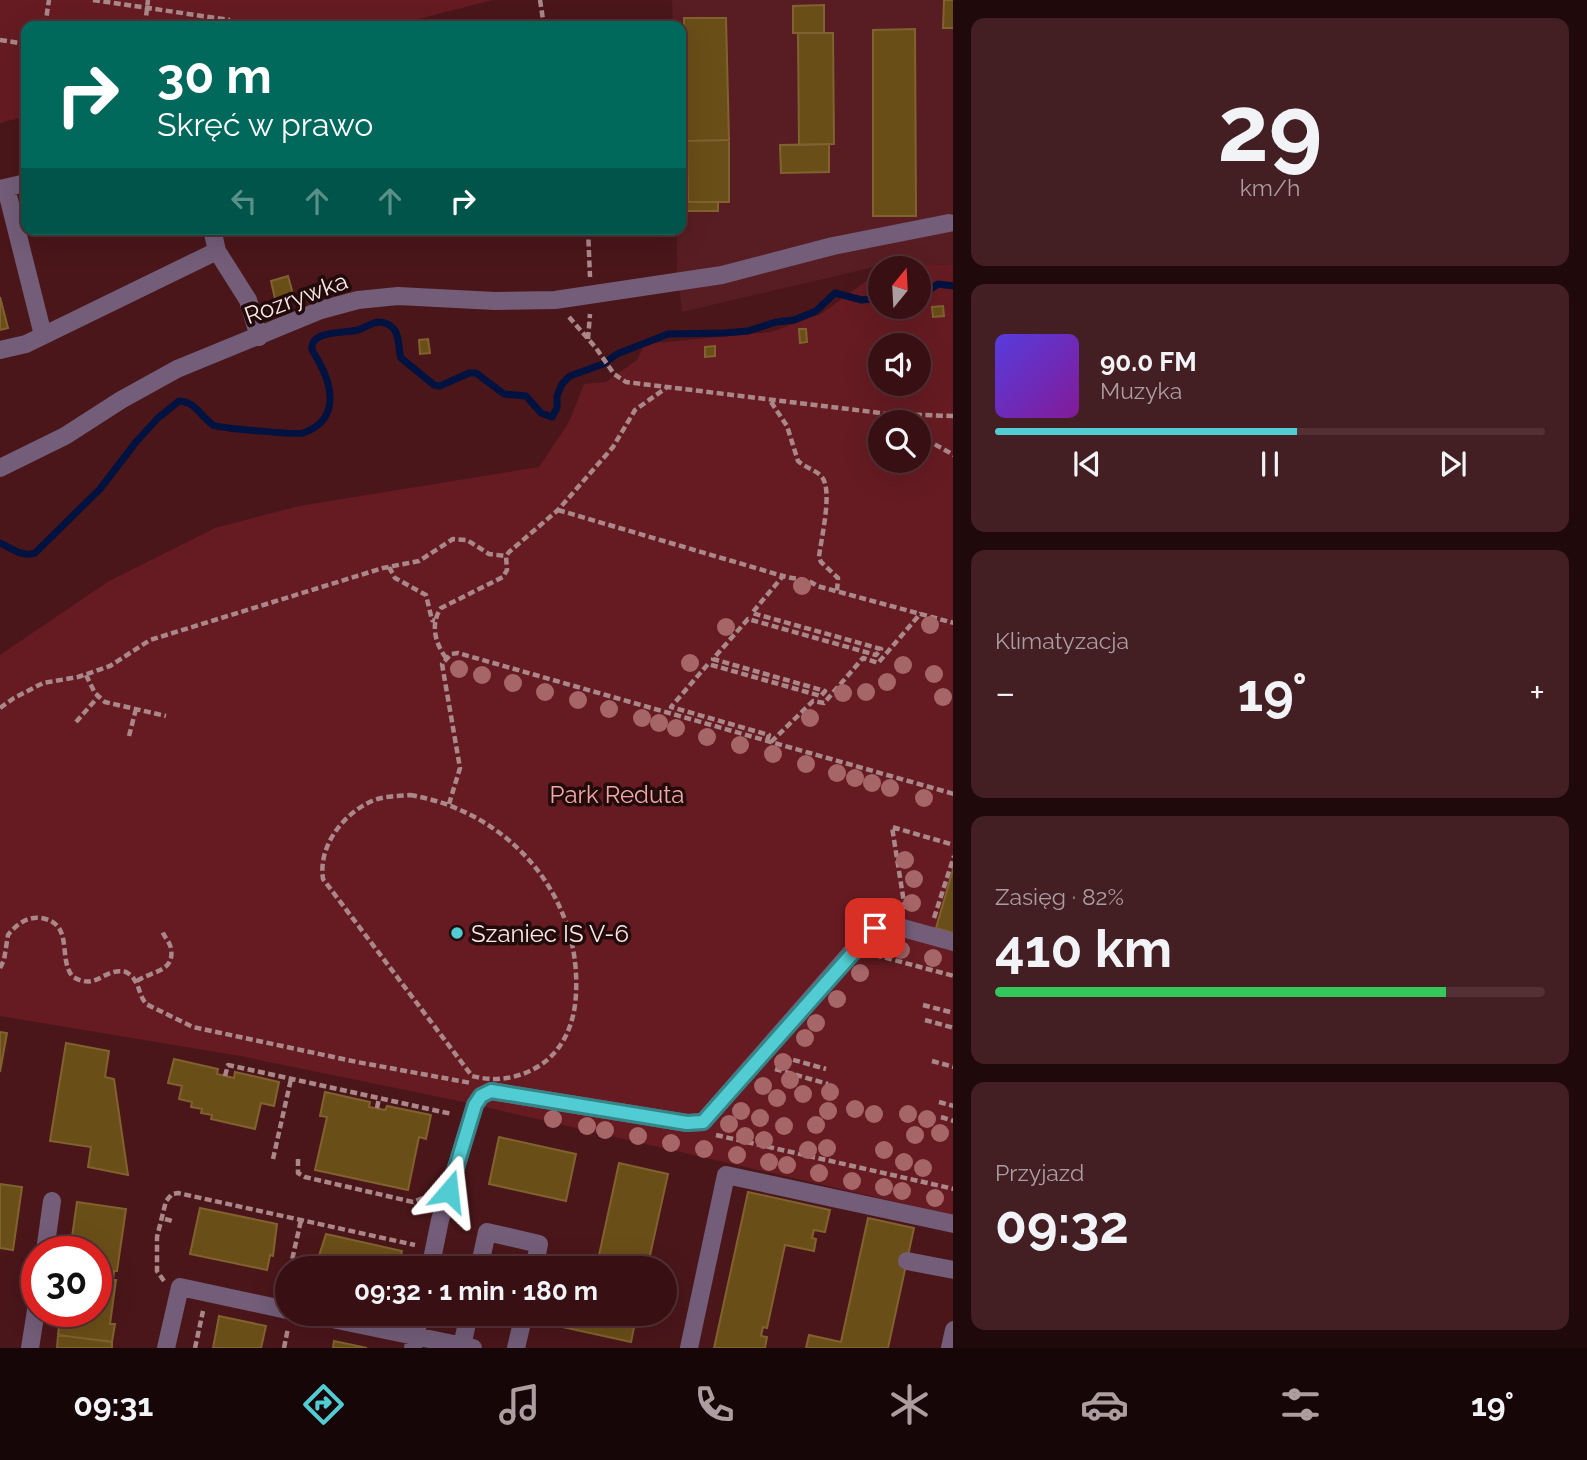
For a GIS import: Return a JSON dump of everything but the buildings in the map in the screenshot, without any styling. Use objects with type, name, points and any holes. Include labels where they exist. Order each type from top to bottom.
[{"type":"street","points":[[21,184],[3,189],[43,335]]},
{"type":"street","name":"Rozrywka","points":[[0,468],[65,436],[121,400],[177,369],[321,310],[358,300],[398,296],[495,302],[555,300],[722,275],[832,246],[949,223]]},
{"type":"street","points":[[213,235],[217,251],[248,300],[258,337]]},
{"type":"street","points":[[0,350],[26,344],[217,251]]},
{"type":"street","points":[[433,1256],[440,1220],[475,1105],[481,1096],[491,1091],[696,1124],[710,1118],[870,932],[880,925],[892,925],[953,942]]},
{"type":"street","points":[[689,1348],[726,1175],[953,1224]]},
{"type":"street","points":[[47,1236],[52,1201]]},
{"type":"street","points":[[482,1256],[487,1232],[539,1244],[537,1256]]},
{"type":"street","points":[[907,1261],[953,1270]]},
{"type":"street","points":[[166,1348],[180,1287],[275,1307]]},
{"type":"street","points":[[352,1326],[414,1343],[467,1347],[468,1326]]},
{"type":"street","points":[[516,1348],[521,1326]]},
{"type":"street","points":[[30,1348],[33,1327]]},
{"type":"path","points":[[46,21],[49,0]]},
{"type":"path","points":[[93,0],[230,20]]},
{"type":"path","points":[[146,21],[148,0]]},
{"type":"path","points":[[540,0],[543,21]]},
{"type":"path","points":[[0,40],[21,43]]},
{"type":"path","points":[[588,235],[592,294]]},
{"type":"path","points":[[555,300],[596,348],[614,374],[626,382],[868,413]]},
{"type":"path","points":[[0,708],[43,683],[86,675],[110,666],[150,640],[389,567],[419,561],[453,539],[467,540],[489,554],[506,556],[558,510],[613,447],[635,410],[667,388]]},
{"type":"path","points":[[770,401],[787,426],[798,461],[815,471],[826,483],[827,500],[819,557],[838,578],[837,591]]},
{"type":"path","points":[[931,416],[953,416]]},
{"type":"path","points":[[931,442],[953,454]]},
{"type":"path","points":[[558,510],[792,579],[799,577],[817,586],[953,623]]},
{"type":"path","points":[[446,658],[438,647],[435,621],[444,605],[503,577],[507,570],[506,556]]},
{"type":"path","points":[[389,567],[398,580],[416,587],[426,595],[432,620],[435,621]]},
{"type":"path","points":[[783,576],[752,613],[881,649],[876,655]]},
{"type":"path","points":[[769,742],[813,701],[824,703],[863,658],[878,663],[921,614]]},
{"type":"path","points":[[821,696],[825,691],[713,659],[748,619],[882,657]]},
{"type":"path","points":[[449,804],[460,768],[442,664],[446,658],[458,653],[953,794]]},
{"type":"path","points":[[769,742],[769,735],[671,707],[708,664],[828,699]]},
{"type":"path","points":[[86,675],[98,696],[105,702],[166,716]]},
{"type":"path","points":[[76,722],[98,696]]},
{"type":"path","points":[[129,736],[136,709]]},
{"type":"path","points":[[410,795],[449,804],[481,819],[500,832],[533,864],[556,900],[569,934],[576,967],[574,1017],[564,1041],[556,1051],[546,1062],[521,1076],[497,1079],[472,1076],[323,879],[323,864],[330,841],[346,819],[358,809],[374,800],[391,796],[410,795]]},
{"type":"path","points":[[908,929],[892,827],[953,845]]},
{"type":"path","points":[[928,921],[933,922],[953,859]]},
{"type":"path","points":[[0,968],[4,960],[3,943],[13,929],[26,920],[49,920],[64,936],[65,964],[73,977],[80,981],[95,982],[118,970],[126,972],[137,981],[146,1004],[193,1027],[357,1062],[466,1080],[491,1091]]},
{"type":"path","points":[[137,981],[169,964],[172,957],[171,948],[162,929]]},
{"type":"path","points":[[854,949],[953,976]]},
{"type":"path","points":[[923,1005],[953,1013]]},
{"type":"path","points":[[925,1020],[953,1028]]},
{"type":"path","points":[[761,1058],[826,1069]]},
{"type":"path","points":[[761,1058],[828,1084]]},
{"type":"path","points":[[932,1061],[953,1067]]},
{"type":"path","points":[[225,1076],[228,1065],[455,1115],[451,1127]]},
{"type":"path","points":[[273,1159],[290,1079]]},
{"type":"path","points":[[377,1108],[379,1098]]},
{"type":"path","points":[[939,1102],[953,1106]]},
{"type":"path","points":[[941,1117],[953,1121]]},
{"type":"path","points":[[696,1124],[702,1132],[952,1188]]},
{"type":"path","points":[[298,1159],[298,1173],[305,1177],[413,1202],[433,1191]]},
{"type":"path","points":[[168,1282],[160,1277],[157,1271],[156,1249],[166,1201],[178,1193],[413,1244],[417,1249]]},
{"type":"path","points":[[164,1219],[172,1221]]},
{"type":"path","points":[[293,1256],[301,1220]]},
{"type":"shaded area","points":[[672,0],[953,0],[953,265],[931,264],[931,256],[868,256],[868,268],[682,312],[677,269],[677,235],[686,235],[686,21],[673,21]]},
{"type":"green space","points":[[0,0],[493,0],[411,21],[21,21],[21,117],[0,123]]},
{"type":"green space","name":"Park Reduta","points":[[931,264],[953,265],[953,1215],[464,1102],[240,1056],[0,1016],[0,655],[109,581],[215,528],[299,506],[539,467],[569,422],[584,384],[606,382],[637,360],[645,344],[771,332],[821,314],[868,280],[868,319],[931,319]]},
{"type":"waterway","points":[[931,289],[938,284],[953,286]]},
{"type":"waterway","points":[[0,543],[22,553],[35,553],[100,489],[158,418],[179,401],[190,404],[213,425],[298,433],[314,428],[327,412],[330,393],[312,346],[316,339],[327,334],[358,330],[378,322],[386,324],[397,334],[401,358],[434,385],[440,386],[469,373],[476,373],[504,394],[526,396],[541,413],[552,417],[557,408],[557,396],[562,384],[570,376],[668,334],[748,331],[776,322],[794,320],[816,311],[835,293],[868,299]]},
{"type":"place","name":"Szaniec IS V-6","points":[[457,933]]},
{"type":"route","points":[[449,1191],[475,1105],[485,1092],[687,1123],[696,1124],[710,1118],[875,928]]}]
